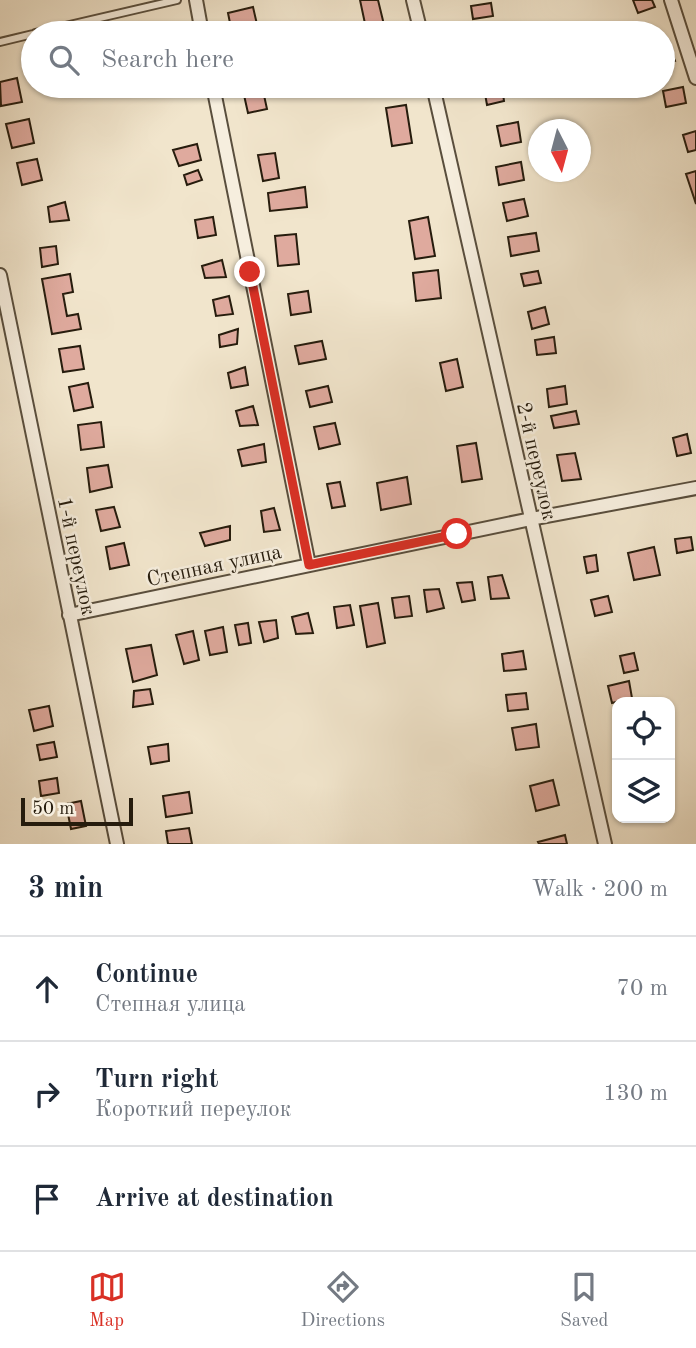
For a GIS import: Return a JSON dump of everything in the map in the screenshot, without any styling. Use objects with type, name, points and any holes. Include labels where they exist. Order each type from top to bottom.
[{"type":"street","points":[[195,0],[199,21]]},
{"type":"street","points":[[414,0],[418,21]]},
{"type":"street","points":[[671,0],[696,78]]},
{"type":"street","points":[[215,98],[309,565]]},
{"type":"street","name":"2-й переулок","points":[[436,98],[605,844]]},
{"type":"street","name":"1-й переулок","points":[[0,275],[117,844]]},
{"type":"street","name":"Степная улица","points":[[69,615],[531,519],[696,488]]},
{"type":"lane","points":[[89,21],[177,0]]},
{"type":"lane","points":[[0,41],[21,37]]},
{"type":"building","points":[[360,0],[378,0],[383,21],[364,21]]},
{"type":"building","points":[[633,0],[652,0],[655,7],[638,13]]},
{"type":"building","points":[[491,3],[493,16],[473,19],[471,6]]},
{"type":"building","points":[[253,7],[256,21],[230,21],[228,13]]},
{"type":"building","points":[[17,78],[22,102],[1,106],[0,82]]},
{"type":"building","points":[[683,87],[686,103],[666,107],[664,98],[675,98],[675,89]]},
{"type":"building","points":[[245,98],[265,98],[267,109],[248,113]]},
{"type":"building","points":[[486,98],[504,98],[504,101],[487,105]]},
{"type":"building","points":[[406,105],[412,143],[392,146],[386,108]]},
{"type":"building","points":[[29,119],[34,143],[12,148],[6,124]]},
{"type":"building","points":[[518,122],[521,142],[501,146],[497,126]]},
{"type":"building","points":[[696,131],[696,150],[688,152],[683,135]]},
{"type":"building","points":[[197,144],[201,160],[179,166],[173,150]]},
{"type":"building","points":[[275,153],[279,178],[263,181],[258,155]]},
{"type":"building","points":[[37,159],[42,180],[22,185],[17,163]]},
{"type":"building","points":[[521,162],[524,180],[499,185],[496,167]]},
{"type":"building","points":[[198,170],[202,180],[187,185],[184,175]]},
{"type":"building","points":[[696,171],[696,204],[686,174]]},
{"type":"building","points":[[305,187],[307,207],[270,211],[268,193]]},
{"type":"building","points":[[524,199],[528,216],[507,221],[503,203]]},
{"type":"building","points":[[65,202],[69,220],[50,222],[48,207]]},
{"type":"building","points":[[213,217],[216,235],[198,238],[195,220]]},
{"type":"building","points":[[428,217],[435,256],[415,259],[409,221]]},
{"type":"building","points":[[536,233],[539,251],[511,256],[508,237]]},
{"type":"building","points":[[296,234],[299,264],[278,266],[275,236]]},
{"type":"building","points":[[56,246],[58,264],[42,267],[40,248]]},
{"type":"building","points":[[222,260],[226,277],[205,278],[202,266]]},
{"type":"building","points":[[438,270],[441,298],[416,301],[413,273]]},
{"type":"building","points":[[538,271],[541,283],[524,286],[521,274]]},
{"type":"building","points":[[70,274],[73,292],[63,294],[67,316],[78,314],[81,329],[52,334],[42,279]]},
{"type":"building","points":[[308,291],[311,312],[291,315],[288,294]]},
{"type":"building","points":[[229,296],[233,314],[216,316],[213,300]]},
{"type":"building","points":[[545,307],[549,324],[532,329],[528,312]]},
{"type":"building","points":[[238,329],[237,344],[220,347],[219,335]]},
{"type":"building","points":[[554,337],[556,353],[537,355],[535,340]]},
{"type":"building","points":[[322,341],[326,359],[299,364],[295,346]]},
{"type":"building","points":[[80,346],[84,369],[63,372],[59,349]]},
{"type":"building","points":[[457,359],[463,387],[446,391],[440,363]]},
{"type":"building","points":[[245,367],[248,385],[231,388],[228,373]]},
{"type":"building","points":[[88,383],[93,407],[74,411],[69,387]]},
{"type":"building","points":[[328,386],[332,402],[310,407],[306,391]]},
{"type":"building","points":[[565,386],[567,404],[549,407],[547,389]]},
{"type":"building","points":[[253,406],[258,425],[240,426],[236,411]]},
{"type":"building","points":[[576,411],[579,424],[554,428],[551,416]]},
{"type":"building","points":[[101,422],[104,447],[81,450],[78,425]]},
{"type":"building","points":[[335,423],[340,444],[319,449],[314,427]]},
{"type":"building","points":[[687,434],[691,453],[677,456],[673,438]]},
{"type":"building","points":[[476,443],[482,479],[462,482],[457,446]]},
{"type":"building","points":[[264,444],[266,462],[242,466],[238,450]]},
{"type":"building","points":[[575,453],[581,479],[562,481],[557,455]]},
{"type":"building","points":[[108,465],[112,487],[90,492],[87,468]]},
{"type":"building","points":[[407,477],[411,504],[381,510],[377,483]]},
{"type":"building","points":[[340,482],[345,506],[332,508],[327,484]]},
{"type":"building","points":[[114,507],[120,527],[101,531],[96,510]]},
{"type":"building","points":[[274,508],[280,530],[264,532],[261,511]]},
{"type":"building","points":[[230,526],[230,540],[205,546],[200,533]]},
{"type":"building","points":[[691,537],[693,550],[677,553],[675,539]]},
{"type":"building","points":[[124,543],[129,565],[110,569],[106,547]]},
{"type":"building","points":[[654,547],[660,575],[634,580],[628,553]]},
{"type":"building","points":[[596,555],[598,571],[587,573],[584,557]]},
{"type":"building","points":[[502,575],[509,598],[491,599],[488,577]]},
{"type":"building","points":[[472,582],[475,600],[462,602],[457,583]]},
{"type":"building","points":[[439,589],[444,608],[427,612],[424,590]]},
{"type":"building","points":[[409,596],[412,616],[395,618],[392,598]]},
{"type":"building","points":[[608,596],[612,612],[595,616],[591,600]]},
{"type":"building","points":[[378,603],[385,643],[367,647],[360,606]]},
{"type":"building","points":[[350,605],[354,625],[337,628],[334,607]]},
{"type":"building","points":[[308,613],[313,633],[296,634],[292,617]]},
{"type":"building","points":[[276,620],[278,638],[264,642],[259,622]]},
{"type":"building","points":[[248,623],[251,643],[239,645],[235,625]]},
{"type":"building","points":[[223,627],[227,652],[210,655],[205,631]]},
{"type":"building","points":[[193,631],[199,660],[184,664],[176,635]]},
{"type":"building","points":[[151,645],[157,675],[133,682],[126,649]]},
{"type":"building","points":[[523,651],[526,669],[504,671],[502,654]]},
{"type":"building","points":[[634,653],[638,670],[624,673],[620,656]]},
{"type":"building","points":[[629,681],[632,697],[612,697],[612,703],[608,686]]},
{"type":"building","points":[[150,689],[153,704],[133,707],[134,691]]},
{"type":"building","points":[[526,693],[528,709],[508,711],[506,695]]},
{"type":"building","points":[[49,706],[53,726],[34,731],[29,710]]},
{"type":"building","points":[[536,724],[539,747],[516,750],[512,728]]},
{"type":"building","points":[[54,742],[57,757],[40,760],[37,745]]},
{"type":"building","points":[[168,744],[169,761],[151,764],[148,747]]},
{"type":"building","points":[[57,778],[59,793],[41,796],[39,781]]},
{"type":"building","points":[[553,780],[559,805],[536,811],[530,786]]},
{"type":"building","points":[[189,792],[192,813],[166,817],[163,796]]},
{"type":"building","points":[[81,801],[86,826],[71,829],[66,804]]},
{"type":"building","points":[[189,828],[192,844],[168,844],[166,831]]},
{"type":"building","points":[[565,835],[567,844],[538,842]]},
{"type":"route","points":[[250,272],[309,565],[457,534]]}]
